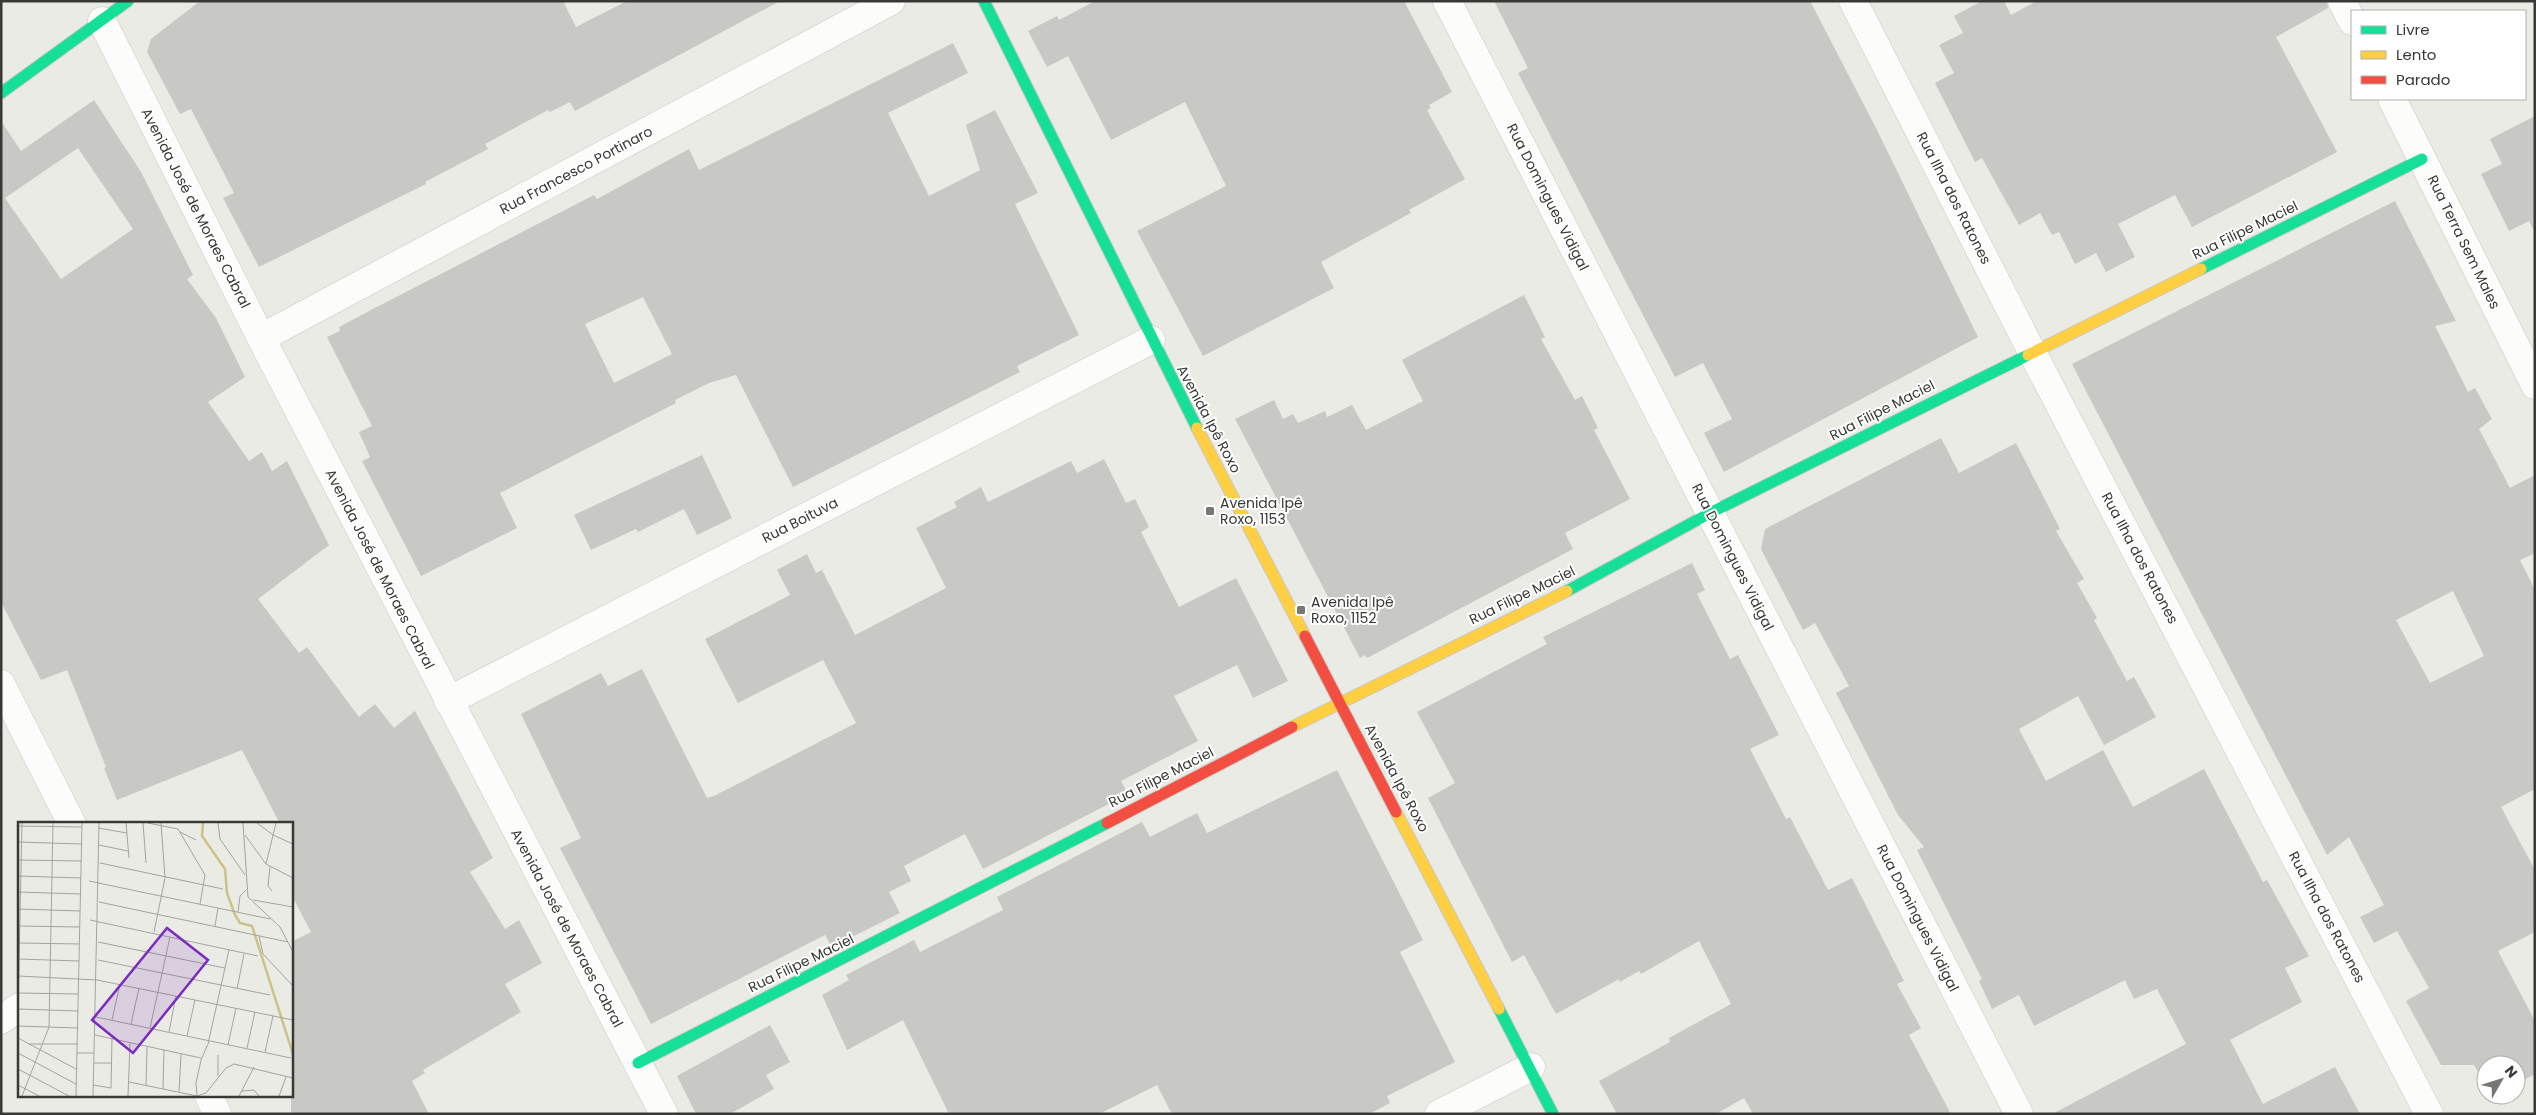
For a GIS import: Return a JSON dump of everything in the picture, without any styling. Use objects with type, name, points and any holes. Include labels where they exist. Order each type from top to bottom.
[{"type":"street","points":[[1,93],[128,1]]},
{"type":"street","name":"Rua Francesco Portinaro","points":[[261,338],[891,1]]},
{"type":"street","name":"Avenida Ipê Roxo","points":[[984,1],[1151,340],[1553,1114]]},
{"type":"street","name":"Rua Domingues Vidigal","points":[[1446,1],[2019,1114]]},
{"type":"street","name":"Rua Ilha dos Ratones","points":[[1853,1],[2032,352],[2429,1114]]},
{"type":"street","points":[[2342,1],[2351,19]]},
{"type":"street","name":"Avenida José de Moraes Cabral","points":[[102,21],[261,338],[664,1114]]},
{"type":"street","name":"Rua Terra Sem Males","points":[[2392,100],[2535,385]]},
{"type":"street","name":"Rua Filipe Maciel","points":[[638,1063],[1340,702],[1572,588],[1710,513],[2422,159]]},
{"type":"street","name":"Rua Boituva","points":[[448,701],[1151,340]]},
{"type":"street","points":[[1,684],[71,822]]},
{"type":"street","points":[[1,1020],[18,1008]]},
{"type":"street","points":[[1439,1114],[1530,1067]]},
{"type":"street","points":[[209,1098],[217,1114]]},
{"type":"building","points":[[200,1],[563,1],[576,27],[627,1],[780,1],[575,111],[570,102],[550,112],[548,110],[485,144],[488,149],[425,182],[426,184],[259,267],[223,198],[234,193],[191,109],[180,114],[147,52],[151,39]]},
{"type":"building","points":[[1095,1],[1404,1],[1452,92],[1429,105],[1431,108],[1427,110],[1465,179],[1409,210],[1411,213],[1321,262],[1334,288],[1203,356],[1137,231],[1226,186],[1185,102],[1111,140],[1068,56],[1047,67],[1028,31],[1057,16],[1059,20]]},
{"type":"building","points":[[1494,1],[1810,1],[1876,128],[1978,337],[1724,472],[1704,433],[1732,419],[1703,363],[1675,377],[1518,73],[1528,68]]},
{"type":"building","points":[[1982,1],[2004,1],[2011,15],[2037,1],[2327,1],[2328,8],[2276,37],[2337,152],[2192,227],[2175,195],[2118,224],[2135,257],[2106,272],[2096,253],[2075,264],[2059,232],[2052,235],[2040,213],[2019,225],[1982,158],[1975,162],[1935,83],[1954,73],[1939,45],[1963,33],[1954,16]]},
{"type":"building","points":[[953,43],[968,73],[888,113],[929,196],[980,170],[966,125],[995,110],[1038,193],[1015,204],[1079,335],[1017,366],[1020,372],[793,487],[736,375],[709,383],[675,400],[676,403],[500,493],[517,528],[421,576],[362,461],[370,457],[359,432],[372,426],[327,337],[340,331],[339,327],[373,309],[594,195],[597,199],[689,149],[699,170]],"holes":[[[643,297],[672,354],[614,383],[585,324]]]},
{"type":"building","points":[[94,100],[141,172],[193,275],[187,279],[216,318],[245,377],[208,402],[249,461],[262,452],[272,471],[287,461],[329,545],[258,599],[299,653],[307,647],[359,717],[375,704],[394,728],[415,711],[493,858],[470,872],[505,929],[519,920],[542,963],[505,984],[521,1012],[423,1070],[425,1073],[412,1081],[429,1114],[291,1114],[292,942],[311,932],[292,896],[292,822],[279,822],[242,750],[117,800],[104,768],[106,767],[67,670],[41,680],[1,602],[1,121],[21,151]],"holes":[[[78,148],[133,229],[61,279],[5,198]]]},
{"type":"building","points":[[2535,116],[2535,233],[2529,221],[2509,231],[2481,174],[2502,164],[2490,139]]},
{"type":"building","points":[[2395,201],[2456,321],[2435,326],[2468,392],[2475,388],[2492,419],[2479,429],[2510,488],[2535,475],[2535,553],[2520,560],[2535,590],[2535,789],[2501,807],[2535,870],[2535,932],[2498,951],[2535,1021],[2535,1074],[2526,1079],[2526,1055],[2476,1055],[2476,1068],[2474,1065],[2441,1065],[2406,1001],[2429,988],[2397,931],[2374,943],[2360,917],[2384,905],[2349,837],[2327,855],[2072,364]],"holes":[[[2453,591],[2484,656],[2430,683],[2396,620]]]},
{"type":"building","points":[[1524,295],[1545,337],[1541,339],[1575,400],[1582,396],[1598,428],[1594,430],[1630,499],[1565,533],[1573,549],[1367,658],[1365,655],[1360,658],[1235,419],[1274,400],[1283,419],[1293,414],[1298,423],[1325,411],[1327,417],[1352,405],[1366,430],[1423,401],[1402,360]]},
{"type":"building","points":[[1941,438],[1959,473],[2016,443],[2060,529],[2056,531],[2084,579],[2077,583],[2097,618],[2094,620],[2127,681],[2134,677],[2156,717],[2104,745],[2078,696],[2019,729],[2046,781],[2103,750],[2133,807],[2204,769],[2263,882],[2267,880],[2309,956],[2285,968],[2302,1002],[2230,1040],[2263,1104],[2335,1067],[2360,1114],[2052,1114],[2186,1044],[2157,989],[2134,999],[2125,980],[2034,1026],[2019,995],[1992,1009],[1979,981],[1982,979],[1917,850],[1924,847],[1898,815],[1836,693],[1849,686],[1815,623],[1803,630],[1761,549],[1765,529]]},
{"type":"building","points":[[702,455],[732,518],[697,535],[684,509],[638,532],[636,529],[591,550],[574,515]]},
{"type":"building","points":[[1104,459],[1126,503],[1135,499],[1149,527],[1141,532],[1179,607],[1236,578],[1288,681],[1253,698],[1237,665],[1174,696],[1198,741],[1121,781],[1128,794],[983,869],[965,834],[904,866],[911,881],[889,892],[900,913],[832,947],[825,935],[651,1024],[560,848],[581,838],[521,714],[601,673],[608,686],[642,669],[707,798],[716,795],[856,723],[823,660],[738,703],[705,639],[790,595],[777,570],[807,554],[816,573],[822,570],[855,635],[946,588],[916,528],[957,507],[954,502],[981,487],[988,502],[1071,461],[1077,473]]},
{"type":"building","points":[[1692,563],[1705,590],[1697,594],[1730,659],[1738,655],[1779,735],[1750,749],[1786,819],[1790,817],[1828,890],[1852,878],[1904,981],[1897,984],[1921,1028],[1909,1035],[1951,1114],[1753,1114],[1744,1098],[1716,1114],[1617,1114],[1599,1081],[1670,1042],[1669,1038],[1731,1004],[1699,941],[1641,974],[1639,971],[1620,982],[1619,979],[1556,1014],[1524,955],[1512,962],[1428,798],[1455,783],[1417,712],[1547,644],[1543,637]]},
{"type":"building","points":[[1337,770],[1423,940],[1400,952],[1455,1062],[1387,1096],[1390,1103],[1369,1114],[1172,1114],[1157,1085],[1099,1114],[949,1114],[903,1020],[847,1050],[822,995],[849,980],[846,975],[914,940],[920,952],[1003,910],[997,897],[1142,822],[1150,837],[1197,813],[1207,833]]},
{"type":"building","points":[[770,1025],[790,1062],[766,1075],[774,1089],[730,1114],[696,1114],[677,1076]]},
{"type":"traffic: fast","points":[[1,93],[128,1]]},
{"type":"traffic: fast","points":[[984,1],[1197,428]]},
{"type":"traffic: fast","points":[[2201,269],[2422,159]]},
{"type":"traffic: fast","points":[[1567,591],[1710,513],[2028,355]]},
{"type":"traffic: fast","points":[[638,1063],[1107,823]]},
{"type":"traffic: fast","points":[[1499,1009],[1553,1114]]},
{"type":"traffic: slow","points":[[2028,355],[2201,269]]},
{"type":"traffic: slow","points":[[1197,428],[1305,636]]},
{"type":"traffic: slow","points":[[1292,727],[1567,591]]},
{"type":"traffic: slow","points":[[1396,812],[1499,1009]]},
{"type":"traffic: jam","points":[[1305,636],[1396,812]]},
{"type":"traffic: jam","points":[[1107,823],[1292,727]]},
{"type":"place","name":"Avenida Ipê Roxo, 1153","points":[[1210,511]]},
{"type":"place","name":"Avenida Ipê Roxo, 1152","points":[[1301,610]]}]
